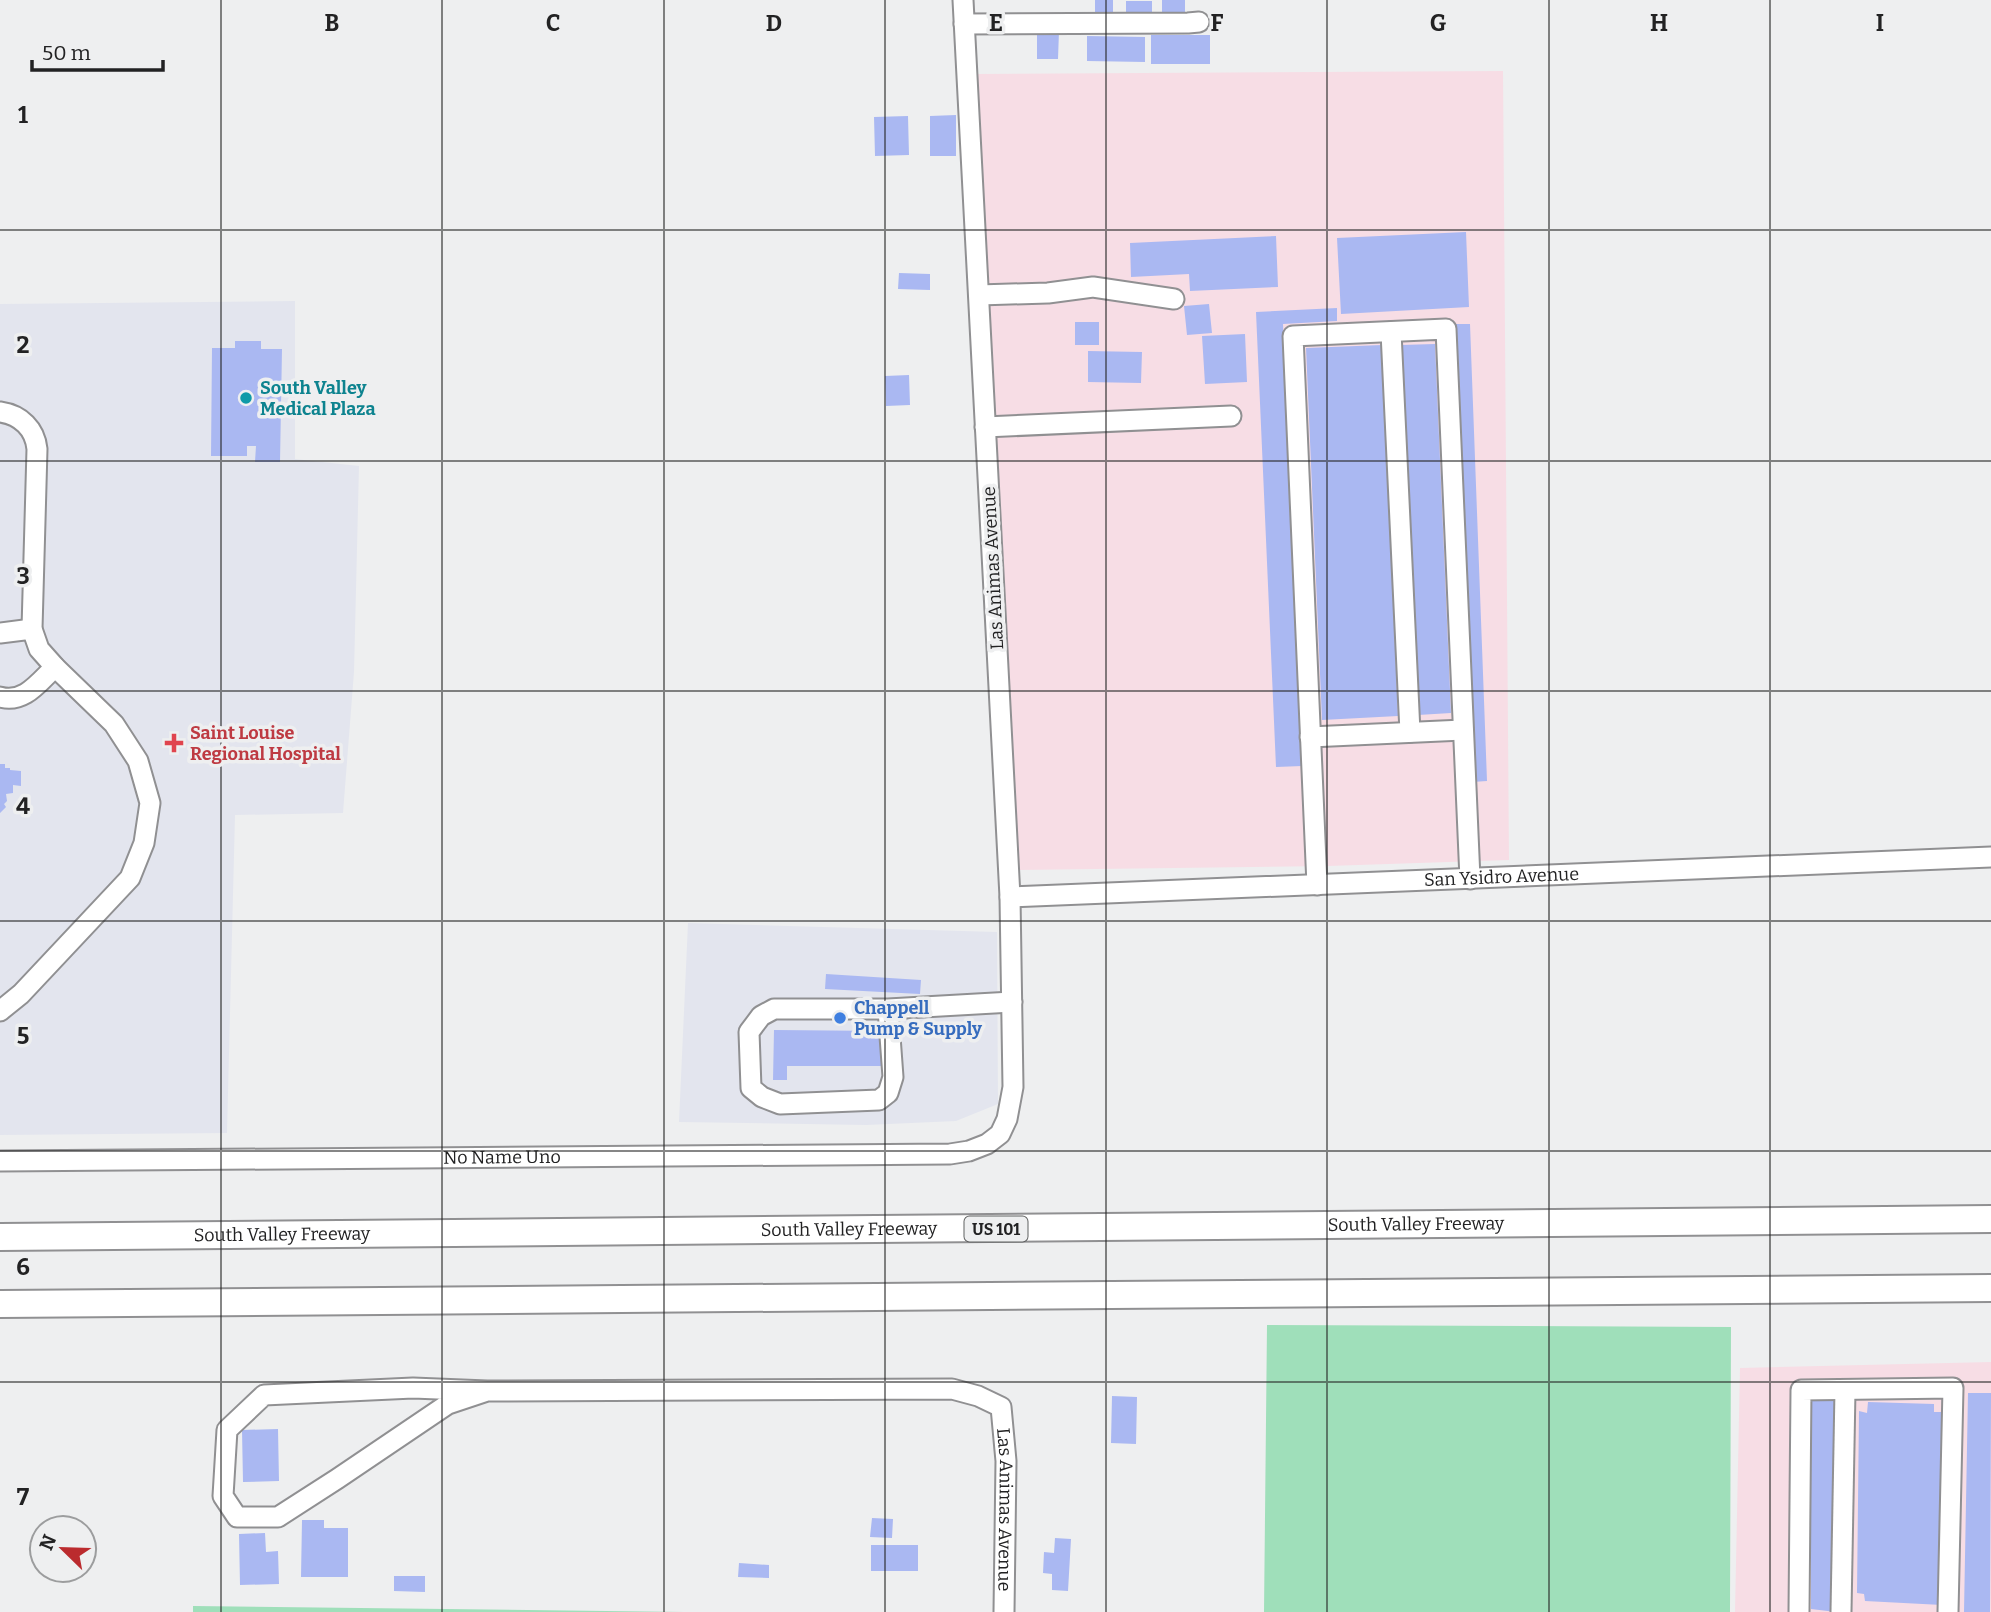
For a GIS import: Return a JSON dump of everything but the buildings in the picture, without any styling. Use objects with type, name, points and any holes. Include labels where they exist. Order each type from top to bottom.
[{"type":"highway","name":"South Valley Freeway","points":[[0,1237],[1991,1219]]},
{"type":"highway","points":[[0,1304],[1991,1288]]},
{"type":"street","name":"Las Animas Avenue","points":[[963,0],[1010,897],[1013,1087],[1007,1119],[1000,1134]]},
{"type":"street","points":[[964,24],[1199,22]]},
{"type":"street","points":[[979,295],[1048,293],[1093,287],[1174,299]]},
{"type":"street","points":[[1317,885],[1293,336],[1446,329],[1470,879]]},
{"type":"street","points":[[1391,332],[1410,732]]},
{"type":"street","points":[[0,412],[24,422],[36,436],[32,629],[39,649],[114,724],[138,761],[150,803],[144,843],[131,878],[21,994],[0,1011]]},
{"type":"street","points":[[985,427],[1231,416]]},
{"type":"street","points":[[0,633],[32,629]]},
{"type":"street","points":[[0,697],[18,697],[29,692],[55,667]]},
{"type":"street","points":[[1310,737],[1464,730]]},
{"type":"street","name":"San Ysidro Avenue","points":[[1010,897],[1991,857]]},
{"type":"street","points":[[888,1009],[893,1077],[888,1093],[879,1100],[780,1104],[762,1097],[751,1088],[749,1032],[761,1016],[774,1009],[888,1009],[1012,1002]]},
{"type":"street","name":"No Name Uno","points":[[0,1161],[950,1154],[987,1144],[1000,1134]]},
{"type":"street","points":[[413,1388],[487,1391],[448,1404],[278,1517],[237,1517],[223,1496],[227,1430],[264,1395],[413,1388]]},
{"type":"street","points":[[1799,1612],[1801,1390],[1953,1388],[1948,1612]]},
{"type":"street","name":"Las Animas Avenue","points":[[487,1391],[952,1389],[978,1396],[1001,1407],[1006,1461],[1004,1612]]},
{"type":"street","points":[[1841,1612],[1845,1390]]},
{"type":"shaded area","points":[[1503,71],[1509,860],[1328,866],[1018,870],[977,74]]},
{"type":"shaded area","name":"Saint Louise Regional Hospital","points":[[295,301],[295,459],[359,466],[354,672],[343,813],[235,815],[227,1133],[0,1135],[0,304]]},
{"type":"shaded area","name":"Chappell Pump & Supply","points":[[688,923],[997,932],[998,1104],[956,1121],[866,1125],[679,1122]]},
{"type":"shaded area","points":[[1991,1362],[1991,1612],[1735,1612],[1740,1368]]},
{"type":"green space","points":[[1267,1325],[1731,1327],[1730,1612],[1264,1612]]},
{"type":"green space","points":[[193,1606],[684,1612],[193,1612]]},
{"type":"place","name":"South Valley Medical Plaza","points":[[246,398]]},
{"type":"place","name":"Saint Louise Regional Hospital","points":[[174,743]]},
{"type":"place","name":"Chappell Pump & Supply","points":[[840,1018]]}]
